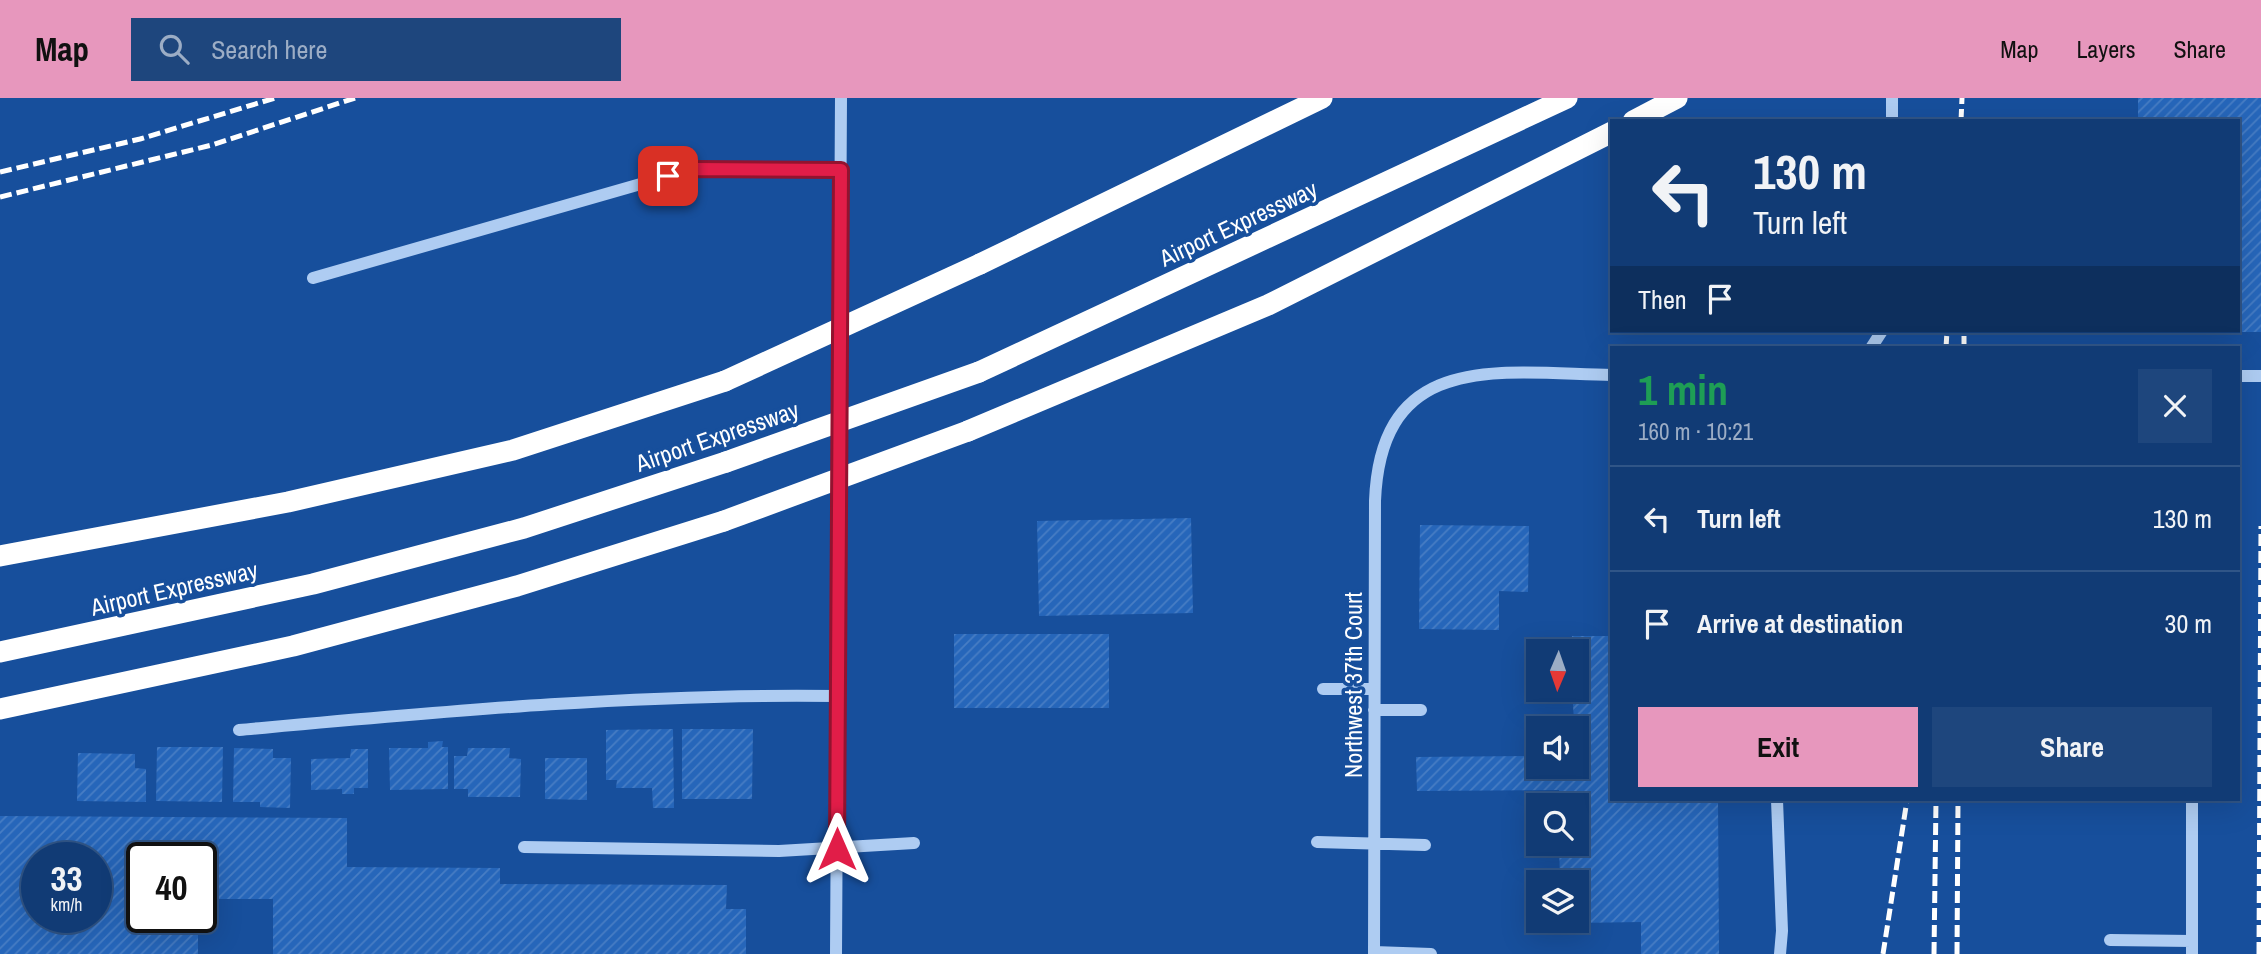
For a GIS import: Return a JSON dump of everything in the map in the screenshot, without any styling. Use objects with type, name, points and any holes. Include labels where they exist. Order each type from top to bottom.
[{"type":"highway","name":"Airport Expressway","points":[[0,556],[288,502],[513,450],[725,381],[980,264],[1322,98]]},
{"type":"highway","points":[[1637,119],[1677,98]]},
{"type":"highway","name":"Airport Expressway","points":[[0,652],[326,580],[524,528],[726,462],[979,372],[1561,102]]},
{"type":"highway","points":[[0,709],[293,646],[517,586],[724,522],[968,430],[1268,305],[1610,133]]},
{"type":"street","points":[[836,954],[841,98]]},
{"type":"street","points":[[1892,98],[1892,119]]},
{"type":"street","points":[[313,278],[694,169],[841,170]]},
{"type":"street","name":"Northwest 37th Court","points":[[1374,953],[1376,478],[1380,454],[1396,420],[1428,390],[1480,373],[1610,375]]},
{"type":"street","points":[[2240,376],[2261,376]]},
{"type":"street","points":[[1323,689],[1374,689]]},
{"type":"street","points":[[239,730],[550,702],[702,695],[838,696]]},
{"type":"street","points":[[1374,710],[1421,710]]},
{"type":"street","points":[[1777,801],[1782,931],[1780,954]]},
{"type":"street","points":[[2110,940],[2192,947],[2192,801]]},
{"type":"street","points":[[1318,842],[1425,845]]},
{"type":"street","points":[[524,847],[837,849],[914,843]]},
{"type":"street","points":[[1374,953],[1431,954]]},
{"type":"building","points":[[2138,98],[2261,98],[2261,332],[2240,332],[2240,119],[2138,119]]},
{"type":"building","points":[[1191,518],[1193,613],[1039,616],[1037,521]]},
{"type":"building","points":[[1420,525],[1529,526],[1528,592],[1499,591],[1499,630],[1419,629]]},
{"type":"building","points":[[954,634],[1109,634],[1109,708],[954,708]]},
{"type":"building","points":[[1572,636],[1610,636],[1610,801],[1718,801],[1719,954],[1641,954],[1641,922],[1589,923],[1589,870],[1560,870],[1559,856],[1589,856],[1589,793],[1559,793],[1559,790],[1417,791],[1416,757],[1526,756],[1526,779],[1589,779],[1589,716],[1574,716],[1573,702],[1589,702],[1589,639],[1572,639]]},
{"type":"building","points":[[673,729],[674,808],[653,808],[652,788],[616,788],[617,780],[606,780],[606,730]]},
{"type":"building","points":[[682,729],[753,729],[752,799],[682,799]]},
{"type":"building","points":[[443,741],[442,747],[448,747],[448,789],[390,790],[389,748],[428,748],[428,742]]},
{"type":"building","points":[[157,747],[223,747],[222,802],[156,801]]},
{"type":"building","points":[[234,748],[273,749],[273,758],[291,758],[290,808],[260,807],[260,802],[233,802]]},
{"type":"building","points":[[468,748],[510,748],[509,758],[521,759],[520,797],[468,797],[468,789],[454,789],[454,756],[467,756]]},
{"type":"building","points":[[351,749],[368,749],[368,788],[354,788],[354,794],[342,794],[342,789],[311,790],[311,759],[350,758]]},
{"type":"building","points":[[78,753],[135,754],[135,768],[146,769],[146,802],[77,801]]},
{"type":"building","points":[[545,758],[587,758],[587,800],[545,799]]},
{"type":"building","points":[[0,816],[347,818],[347,867],[500,868],[500,884],[727,885],[726,909],[746,909],[746,954],[273,954],[273,899],[217,899],[217,842],[126,842],[126,933],[198,933],[198,954],[0,954]]},
{"type":"railway","points":[[0,172],[140,139],[275,98]]},
{"type":"railway","points":[[0,197],[212,145],[355,98]]},
{"type":"railway","points":[[1961,119],[1962,98]]},
{"type":"railway","points":[[1946,346],[1947,333]]},
{"type":"railway","points":[[1964,333],[1964,346]]},
{"type":"railway","points":[[2259,954],[2261,526]]},
{"type":"railway","points":[[1883,954],[1907,801]]},
{"type":"railway","points":[[1934,954],[1936,801]]},
{"type":"railway","points":[[1957,954],[1958,801]]},
{"type":"route","points":[[668,176],[694,169],[841,170],[837,849]]}]
